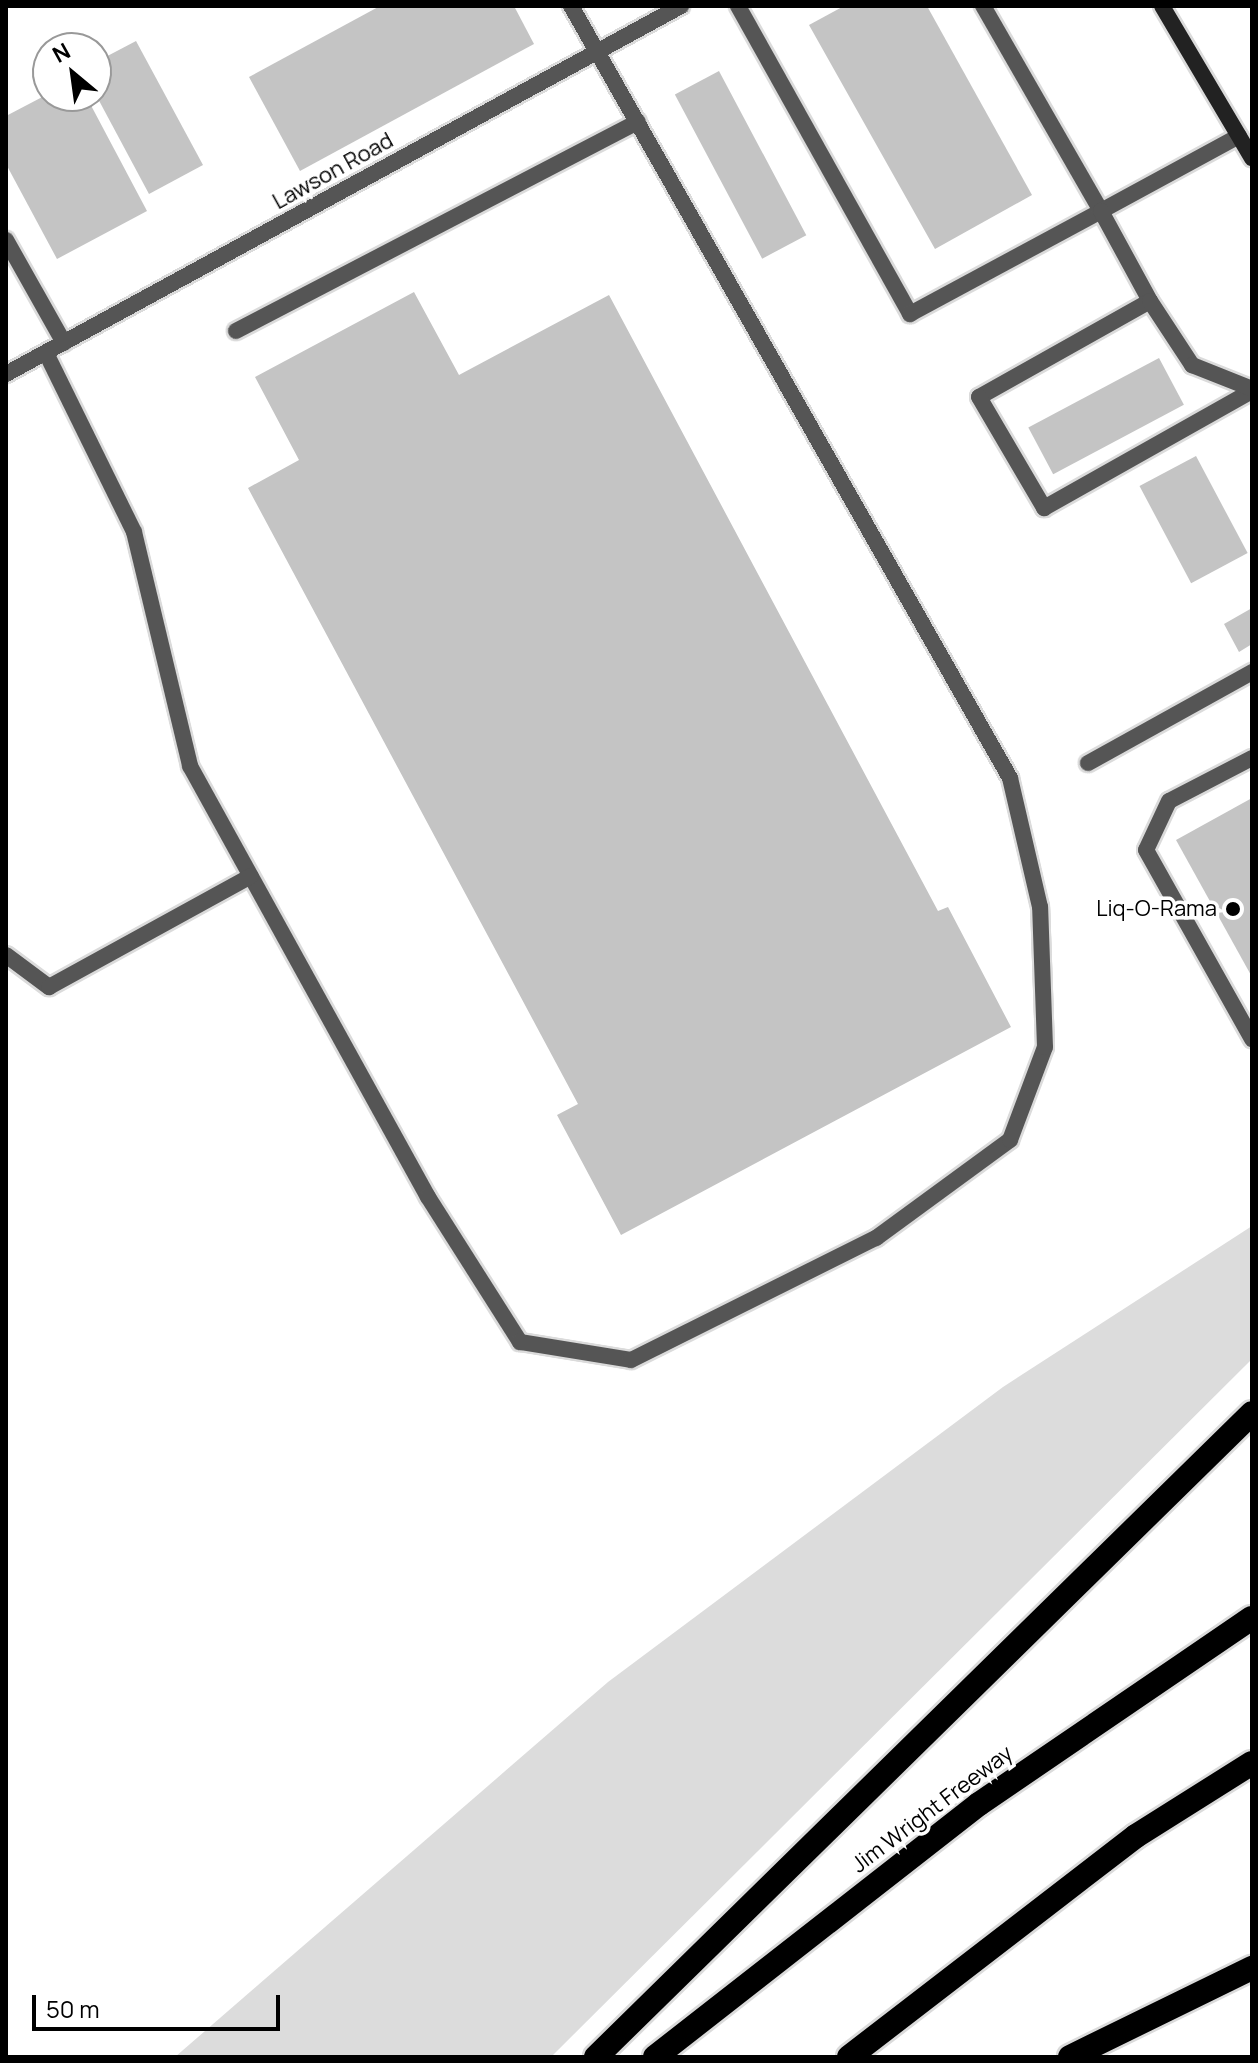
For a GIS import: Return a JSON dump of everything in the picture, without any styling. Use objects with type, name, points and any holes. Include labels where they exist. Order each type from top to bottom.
[{"type":"highway","points":[[596,2057],[1252,1413]]},
{"type":"highway","name":"Jim Wright Freeway","points":[[655,2057],[979,1804],[1252,1618]]},
{"type":"highway","points":[[849,2057],[1136,1836],[1252,1763]]},
{"type":"highway","points":[[1070,2057],[1252,1968]]},
{"type":"main road","points":[[1162,6],[1252,158]]},
{"type":"street","points":[[46,353],[134,532],[190,766],[428,1197],[520,1342],[631,1360],[876,1238],[1010,1140],[1045,1047],[1040,907],[1010,778],[571,6]]},
{"type":"street","name":"Lawson Road","points":[[6,374],[681,6]]},
{"type":"street","points":[[738,6],[910,314],[1239,136]]},
{"type":"street","points":[[983,6],[1150,301],[1192,365],[1251,390]]},
{"type":"street","points":[[236,331],[638,122]]},
{"type":"street","points":[[6,240],[64,343]]},
{"type":"street","points":[[1150,301],[979,397],[1044,508],[1251,390]]},
{"type":"street","points":[[1088,763],[1252,672]]},
{"type":"street","points":[[1252,758],[1169,801],[1146,850],[1252,1039]]},
{"type":"street","points":[[6,955],[49,987],[251,876]]},
{"type":"shaded area","points":[[1252,1226],[1252,1359],[551,2057],[175,2057],[608,1682],[1003,1387]]},
{"type":"building","points":[[380,6],[514,6],[534,44],[300,171],[249,77]]},
{"type":"building","points":[[844,6],[927,6],[1032,195],[935,249],[809,25]]},
{"type":"building","points":[[136,41],[203,165],[149,194],[105,112],[112,112],[112,54]]},
{"type":"building","points":[[719,71],[806,235],[762,259],[675,94]]},
{"type":"building","points":[[32,102],[32,112],[94,112],[147,211],[57,259],[6,164],[6,116]]},
{"type":"building","points":[[414,292],[459,375],[609,295],[938,911],[948,907],[1011,1027],[621,1235],[557,1115],[578,1104],[248,488],[299,460],[255,377]]},
{"type":"building","points":[[1159,358],[1184,405],[1053,474],[1028,427]]},
{"type":"building","points":[[1196,456],[1248,553],[1191,583],[1139,486]]},
{"type":"building","points":[[1252,608],[1252,644],[1239,652],[1224,624]]},
{"type":"building","name":"Liq-O-Rama","points":[[1252,798],[1252,977],[1176,840]]},
{"type":"place","name":"Liq-O-Rama","points":[[1233,909]]}]
